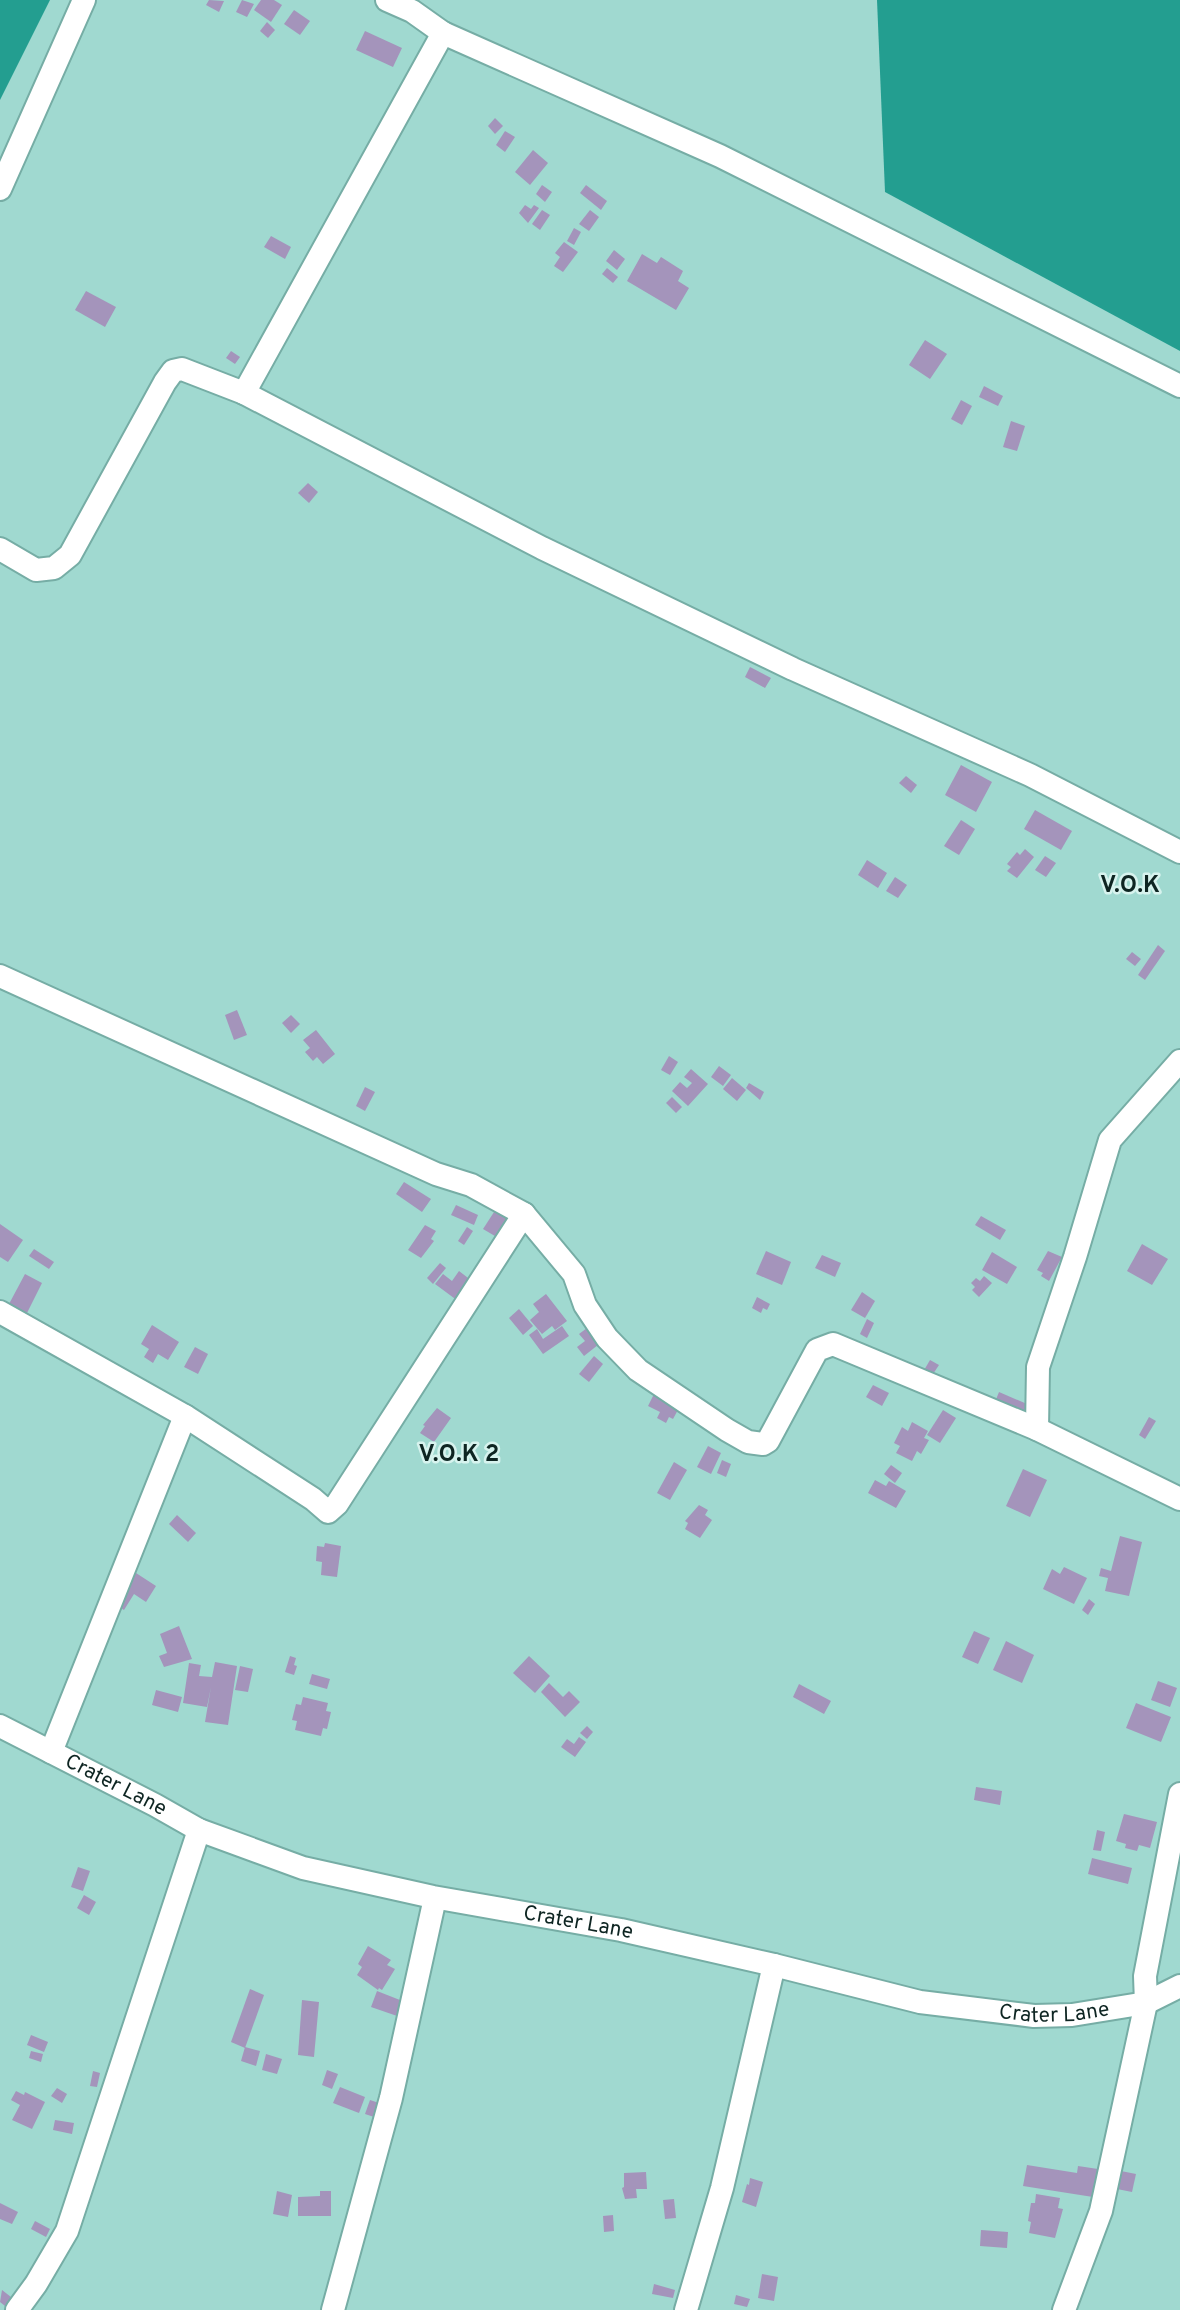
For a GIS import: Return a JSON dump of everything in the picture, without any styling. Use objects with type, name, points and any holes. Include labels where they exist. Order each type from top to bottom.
[{"type":"street","points":[[0,189],[84,0]]},
{"type":"street","points":[[387,0],[412,11],[443,33],[720,156],[1180,386]]},
{"type":"street","points":[[244,393],[443,33]]},
{"type":"street","points":[[0,549],[36,570],[54,568],[70,555],[173,371],[182,369],[244,393],[542,548],[794,669],[1030,775],[1180,852]]},
{"type":"street","points":[[0,976],[436,1174],[471,1185],[524,1214],[574,1274],[585,1305],[608,1338],[638,1370],[748,1442],[756,1444],[768,1441],[817,1350],[833,1344],[1037,1429],[1180,1499]]},
{"type":"street","points":[[1037,1429],[1038,1367],[1075,1257],[1110,1140],[1180,1061]]},
{"type":"street","points":[[0,1312],[185,1416],[313,1499],[328,1512],[337,1504],[524,1214]]},
{"type":"street","points":[[51,1752],[185,1416]]},
{"type":"street","name":"Crater Lane","points":[[0,1726],[155,1804],[199,1830],[303,1868],[435,1898],[621,1930],[920,2002],[1034,2016],[1072,2015],[1146,2003],[1180,1986]]},
{"type":"street","points":[[1064,2310],[1101,2211],[1146,2003],[1145,1976],[1180,1794]]},
{"type":"street","points":[[17,2310],[36,2284],[67,2231],[112,2088],[199,1830]]},
{"type":"street","points":[[333,2310],[392,2098],[435,1898]]},
{"type":"street","points":[[686,2310],[722,2188],[774,1965]]},
{"type":"green space","points":[[0,0],[50,0],[0,100]]},
{"type":"green space","points":[[877,0],[1180,0],[1180,351],[885,192]]},
{"type":"building","points":[[209,0],[224,1],[219,12],[206,5]]},
{"type":"building","points":[[242,0],[254,4],[247,17],[236,12]]},
{"type":"building","points":[[261,0],[274,0],[282,5],[271,22],[254,10]]},
{"type":"building","points":[[294,10],[310,21],[300,35],[284,24]]},
{"type":"building","points":[[267,22],[275,30],[268,38],[260,31]]},
{"type":"building","points":[[365,31],[402,48],[393,67],[356,50]]},
{"type":"building","points":[[495,118],[503,126],[495,134],[488,126]]},
{"type":"building","points":[[505,131],[515,137],[505,152],[496,145]]},
{"type":"building","points":[[533,150],[548,163],[530,185],[515,172]]},
{"type":"building","points":[[542,185],[552,192],[545,202],[536,194]]},
{"type":"building","points":[[586,185],[607,201],[601,210],[580,193]]},
{"type":"building","points":[[525,205],[531,209],[534,205],[539,208],[528,223],[519,213]]},
{"type":"building","points":[[542,210],[550,215],[540,230],[532,224]]},
{"type":"building","points":[[590,210],[599,217],[589,231],[579,224]]},
{"type":"building","points":[[574,228],[581,232],[574,245],[567,241]]},
{"type":"building","points":[[271,236],[291,247],[285,259],[264,247]]},
{"type":"building","points":[[564,242],[578,252],[563,272],[554,266],[560,257],[555,253]]},
{"type":"building","points":[[614,250],[625,259],[617,270],[606,261]]},
{"type":"building","points":[[642,254],[657,263],[661,257],[683,271],[678,281],[689,288],[676,310],[627,281]]},
{"type":"building","points":[[607,268],[618,277],[613,283],[602,274]]},
{"type":"building","points":[[86,291],[116,307],[105,327],[75,310]]},
{"type":"building","points":[[925,340],[947,354],[930,379],[909,365]]},
{"type":"building","points":[[231,351],[240,357],[235,364],[226,358]]},
{"type":"building","points":[[984,386],[1003,396],[998,406],[979,397]]},
{"type":"building","points":[[961,400],[972,406],[962,425],[951,419]]},
{"type":"building","points":[[1011,421],[1025,426],[1017,451],[1003,447]]},
{"type":"building","points":[[308,483],[318,492],[309,503],[298,493]]},
{"type":"building","points":[[750,667],[771,678],[765,688],[745,677]]},
{"type":"building","points":[[961,765],[992,782],[976,812],[945,795]]},
{"type":"building","points":[[906,776],[917,785],[911,793],[899,783]]},
{"type":"building","points":[[1035,810],[1072,831],[1061,850],[1024,829]]},
{"type":"building","points":[[961,820],[975,829],[959,855],[944,846]]},
{"type":"building","points":[[1025,849],[1034,857],[1017,878],[1007,871],[1011,867],[1007,864],[1017,852],[1020,855]]},
{"type":"building","points":[[1045,856],[1056,863],[1046,877],[1035,870]]},
{"type":"building","points":[[867,860],[887,873],[878,888],[858,875]]},
{"type":"building","points":[[895,877],[907,885],[898,898],[886,891]]},
{"type":"building","points":[[1158,945],[1165,951],[1145,980],[1138,975]]},
{"type":"building","points":[[1132,952],[1141,959],[1135,966],[1126,959]]},
{"type":"building","points":[[237,1010],[247,1035],[234,1040],[225,1015]]},
{"type":"building","points":[[291,1015],[300,1024],[291,1033],[282,1023]]},
{"type":"building","points":[[316,1030],[335,1054],[323,1064],[317,1057],[313,1061],[305,1052],[310,1048],[303,1040]]},
{"type":"building","points":[[669,1056],[678,1062],[670,1075],[661,1070]]},
{"type":"building","points":[[719,1066],[731,1075],[723,1086],[711,1077]]},
{"type":"building","points":[[691,1069],[708,1084],[688,1106],[672,1091],[680,1082],[687,1088],[692,1083],[684,1077]]},
{"type":"building","points":[[732,1078],[746,1090],[737,1101],[723,1089]]},
{"type":"building","points":[[749,1083],[764,1092],[760,1100],[746,1088]]},
{"type":"building","points":[[365,1087],[375,1092],[365,1111],[356,1106]]},
{"type":"building","points":[[672,1097],[682,1107],[676,1113],[666,1103]]},
{"type":"building","points":[[404,1182],[431,1199],[422,1212],[396,1194]]},
{"type":"building","points":[[456,1205],[478,1215],[474,1225],[451,1215]]},
{"type":"building","points":[[496,1209],[513,1219],[500,1239],[483,1229]]},
{"type":"building","points":[[981,1216],[1006,1230],[1000,1240],[975,1225]]},
{"type":"building","points":[[0,1224],[23,1240],[8,1262],[0,1257]]},
{"type":"building","points":[[425,1225],[436,1231],[431,1239],[434,1241],[421,1258],[408,1250]]},
{"type":"building","points":[[467,1227],[473,1231],[464,1245],[458,1241]]},
{"type":"building","points":[[1142,1244],[1168,1259],[1152,1285],[1127,1271]]},
{"type":"building","points":[[34,1249],[54,1262],[49,1269],[29,1256]]},
{"type":"building","points":[[766,1251],[791,1262],[782,1285],[756,1274]]},
{"type":"building","points":[[1048,1251],[1062,1257],[1049,1281],[1041,1276],[1043,1273],[1037,1270]]},
{"type":"building","points":[[992,1252],[1017,1267],[1007,1284],[982,1270]]},
{"type":"building","points":[[822,1255],[841,1263],[835,1277],[815,1268]]},
{"type":"building","points":[[440,1263],[446,1268],[433,1284],[427,1278]]},
{"type":"building","points":[[459,1271],[472,1281],[458,1301],[435,1284],[443,1274],[452,1281]]},
{"type":"building","points":[[25,1274],[42,1283],[27,1313],[9,1304]]},
{"type":"building","points":[[984,1276],[992,1283],[979,1297],[972,1290],[975,1287],[971,1283],[976,1278],[980,1281]]},
{"type":"building","points":[[862,1292],[875,1301],[865,1318],[851,1310]]},
{"type":"building","points":[[546,1294],[567,1321],[555,1330],[552,1326],[542,1334],[530,1320],[539,1312],[533,1304]]},
{"type":"building","points":[[757,1297],[770,1304],[767,1310],[763,1308],[761,1313],[752,1308]]},
{"type":"building","points":[[519,1309],[533,1326],[523,1335],[509,1318]]},
{"type":"building","points":[[867,1319],[874,1323],[867,1338],[860,1334]]},
{"type":"building","points":[[152,1325],[179,1342],[168,1360],[158,1354],[153,1363],[144,1357],[149,1349],[141,1344]]},
{"type":"building","points":[[591,1325],[603,1341],[584,1356],[577,1347],[585,1341],[579,1334]]},
{"type":"building","points":[[562,1326],[569,1336],[543,1354],[529,1335],[537,1329],[543,1339]]},
{"type":"building","points":[[195,1347],[208,1354],[198,1374],[184,1367]]},
{"type":"building","points":[[594,1356],[603,1364],[589,1382],[579,1374]]},
{"type":"building","points":[[930,1360],[939,1365],[931,1377],[923,1372]]},
{"type":"building","points":[[873,1385],[889,1393],[882,1406],[866,1397]]},
{"type":"building","points":[[999,1392],[1027,1404],[1021,1419],[993,1407]]},
{"type":"building","points":[[654,1394],[679,1408],[673,1419],[669,1417],[666,1423],[657,1418],[660,1412],[648,1406]]},
{"type":"building","points":[[437,1408],[451,1418],[434,1442],[420,1433],[425,1426],[423,1425]]},
{"type":"building","points":[[943,1410],[956,1418],[940,1443],[927,1435]]},
{"type":"building","points":[[1149,1417],[1156,1421],[1145,1439],[1139,1435]]},
{"type":"building","points":[[912,1422],[928,1431],[924,1438],[929,1440],[921,1454],[917,1451],[912,1461],[896,1453],[900,1446],[894,1443],[902,1427],[908,1431]]},
{"type":"building","points":[[708,1446],[721,1453],[711,1474],[697,1467]]},
{"type":"building","points":[[722,1460],[731,1464],[726,1477],[717,1473]]},
{"type":"building","points":[[674,1462],[687,1470],[670,1500],[657,1493]]},
{"type":"building","points":[[891,1465],[902,1473],[895,1483],[884,1474]]},
{"type":"building","points":[[1023,1469],[1047,1480],[1030,1517],[1006,1506]]},
{"type":"building","points":[[875,1480],[886,1486],[889,1481],[906,1491],[896,1508],[868,1493]]},
{"type":"building","points":[[699,1505],[708,1510],[705,1515],[712,1520],[700,1538],[685,1529],[688,1523],[685,1521]]},
{"type":"building","points":[[177,1515],[196,1533],[188,1542],[169,1524]]},
{"type":"building","points":[[1120,1536],[1142,1542],[1129,1596],[1105,1591],[1108,1578],[1099,1576],[1101,1568],[1111,1571]]},
{"type":"building","points":[[325,1543],[341,1546],[337,1577],[321,1575],[322,1562],[316,1561],[317,1546],[324,1547]]},
{"type":"building","points":[[1064,1567],[1087,1578],[1074,1604],[1043,1589],[1052,1569],[1060,1574]]},
{"type":"building","points":[[136,1573],[156,1586],[146,1602],[134,1594],[124,1610],[116,1605]]},
{"type":"building","points":[[1089,1599],[1095,1604],[1088,1615],[1082,1610]]},
{"type":"building","points":[[179,1626],[192,1659],[164,1667],[159,1656],[167,1653],[160,1634]]},
{"type":"building","points":[[974,1631],[990,1638],[978,1664],[962,1657]]},
{"type":"building","points":[[1006,1641],[1034,1655],[1022,1683],[993,1670]]},
{"type":"building","points":[[290,1656],[296,1658],[294,1665],[297,1666],[294,1675],[285,1672]]},
{"type":"building","points":[[529,1656],[550,1676],[535,1693],[513,1673]]},
{"type":"building","points":[[215,1662],[237,1666],[228,1725],[205,1722],[211,1687],[207,1707],[183,1703],[189,1663],[201,1665],[199,1676],[212,1677]]},
{"type":"building","points":[[240,1666],[253,1669],[248,1692],[235,1690]]},
{"type":"building","points":[[312,1674],[330,1679],[327,1689],[309,1684]]},
{"type":"building","points":[[1158,1681],[1177,1688],[1170,1707],[1151,1700]]},
{"type":"building","points":[[549,1683],[563,1697],[569,1691],[580,1702],[565,1717],[541,1692]]},
{"type":"building","points":[[799,1684],[831,1701],[824,1714],[793,1697]]},
{"type":"building","points":[[156,1690],[182,1697],[178,1712],[152,1705]]},
{"type":"building","points":[[303,1697],[328,1703],[326,1711],[331,1712],[327,1729],[323,1728],[321,1736],[295,1730],[297,1721],[292,1720],[296,1704],[301,1705]]},
{"type":"building","points":[[1136,1703],[1171,1717],[1161,1742],[1126,1728]]},
{"type":"building","points":[[587,1726],[593,1732],[587,1739],[580,1733]]},
{"type":"building","points":[[579,1737],[586,1742],[575,1757],[561,1747],[567,1739],[574,1744]]},
{"type":"building","points":[[976,1787],[1002,1791],[1000,1805],[974,1800]]},
{"type":"building","points":[[1124,1814],[1157,1822],[1150,1848],[1139,1845],[1137,1851],[1125,1848],[1126,1844],[1116,1841]]},
{"type":"building","points":[[1097,1830],[1105,1832],[1101,1851],[1093,1850]]},
{"type":"building","points":[[1092,1858],[1132,1868],[1128,1884],[1088,1874]]},
{"type":"building","points":[[78,1867],[90,1871],[83,1891],[71,1887]]},
{"type":"building","points":[[84,1895],[96,1902],[89,1915],[77,1908]]},
{"type":"building","points":[[368,1946],[391,1960],[387,1965],[395,1969],[382,1990],[379,1988],[378,1990],[357,1975],[362,1967],[358,1964]]},
{"type":"building","points":[[250,1989],[264,1995],[245,2048],[231,2042]]},
{"type":"building","points":[[377,1991],[405,2002],[400,2017],[371,2007]]},
{"type":"building","points":[[302,2000],[319,2002],[314,2057],[298,2055]]},
{"type":"building","points":[[31,2035],[48,2042],[44,2052],[27,2045]]},
{"type":"building","points":[[245,2047],[260,2051],[256,2066],[241,2061]]},
{"type":"building","points":[[31,2051],[43,2054],[41,2062],[29,2058]]},
{"type":"building","points":[[266,2054],[282,2059],[277,2074],[262,2070]]},
{"type":"building","points":[[327,2070],[338,2074],[332,2089],[322,2085]]},
{"type":"building","points":[[93,2071],[100,2073],[97,2087],[90,2086]]},
{"type":"building","points":[[340,2087],[365,2097],[359,2113],[333,2103]]},
{"type":"building","points":[[57,2088],[67,2094],[62,2103],[51,2096]]},
{"type":"building","points":[[16,2091],[24,2095],[25,2092],[45,2102],[32,2129],[12,2120],[20,2105],[11,2100]]},
{"type":"building","points":[[370,2100],[379,2103],[374,2117],[365,2114]]},
{"type":"building","points":[[55,2120],[74,2123],[72,2134],[53,2130]]},
{"type":"building","points":[[1027,2165],[1077,2173],[1078,2166],[1098,2169],[1093,2197],[1023,2186]]},
{"type":"building","points":[[1116,2170],[1136,2174],[1132,2192],[1112,2188]]},
{"type":"building","points":[[646,2172],[647,2189],[636,2189],[637,2198],[625,2199],[622,2188],[624,2187],[624,2173]]},
{"type":"building","points":[[750,2178],[763,2182],[756,2207],[742,2202]]},
{"type":"building","points":[[277,2191],[292,2195],[288,2217],[273,2214]]},
{"type":"building","points":[[320,2191],[331,2191],[331,2216],[298,2216],[298,2197],[320,2196]]},
{"type":"building","points":[[1036,2194],[1060,2198],[1058,2208],[1063,2209],[1055,2238],[1029,2233],[1031,2203],[1035,2203]]},
{"type":"building","points":[[674,2199],[676,2218],[665,2219],[663,2200]]},
{"type":"building","points":[[0,2203],[18,2212],[12,2224],[0,2219]]},
{"type":"building","points":[[613,2215],[614,2231],[604,2232],[603,2216]]},
{"type":"building","points":[[35,2221],[50,2229],[46,2237],[31,2229]]},
{"type":"building","points":[[981,2230],[1008,2232],[1007,2248],[980,2246]]},
{"type":"building","points":[[762,2274],[778,2277],[774,2301],[758,2298]]},
{"type":"building","points":[[654,2284],[675,2290],[673,2298],[652,2294]]},
{"type":"building","points":[[2,2290],[11,2297],[5,2306],[0,2302]]},
{"type":"building","points":[[736,2295],[750,2299],[747,2307],[734,2304]]},
{"type":"district","name":"V.O.K","points":[[1130,886]]},
{"type":"district","name":"V.O.K 2","points":[[459,1455]]}]
